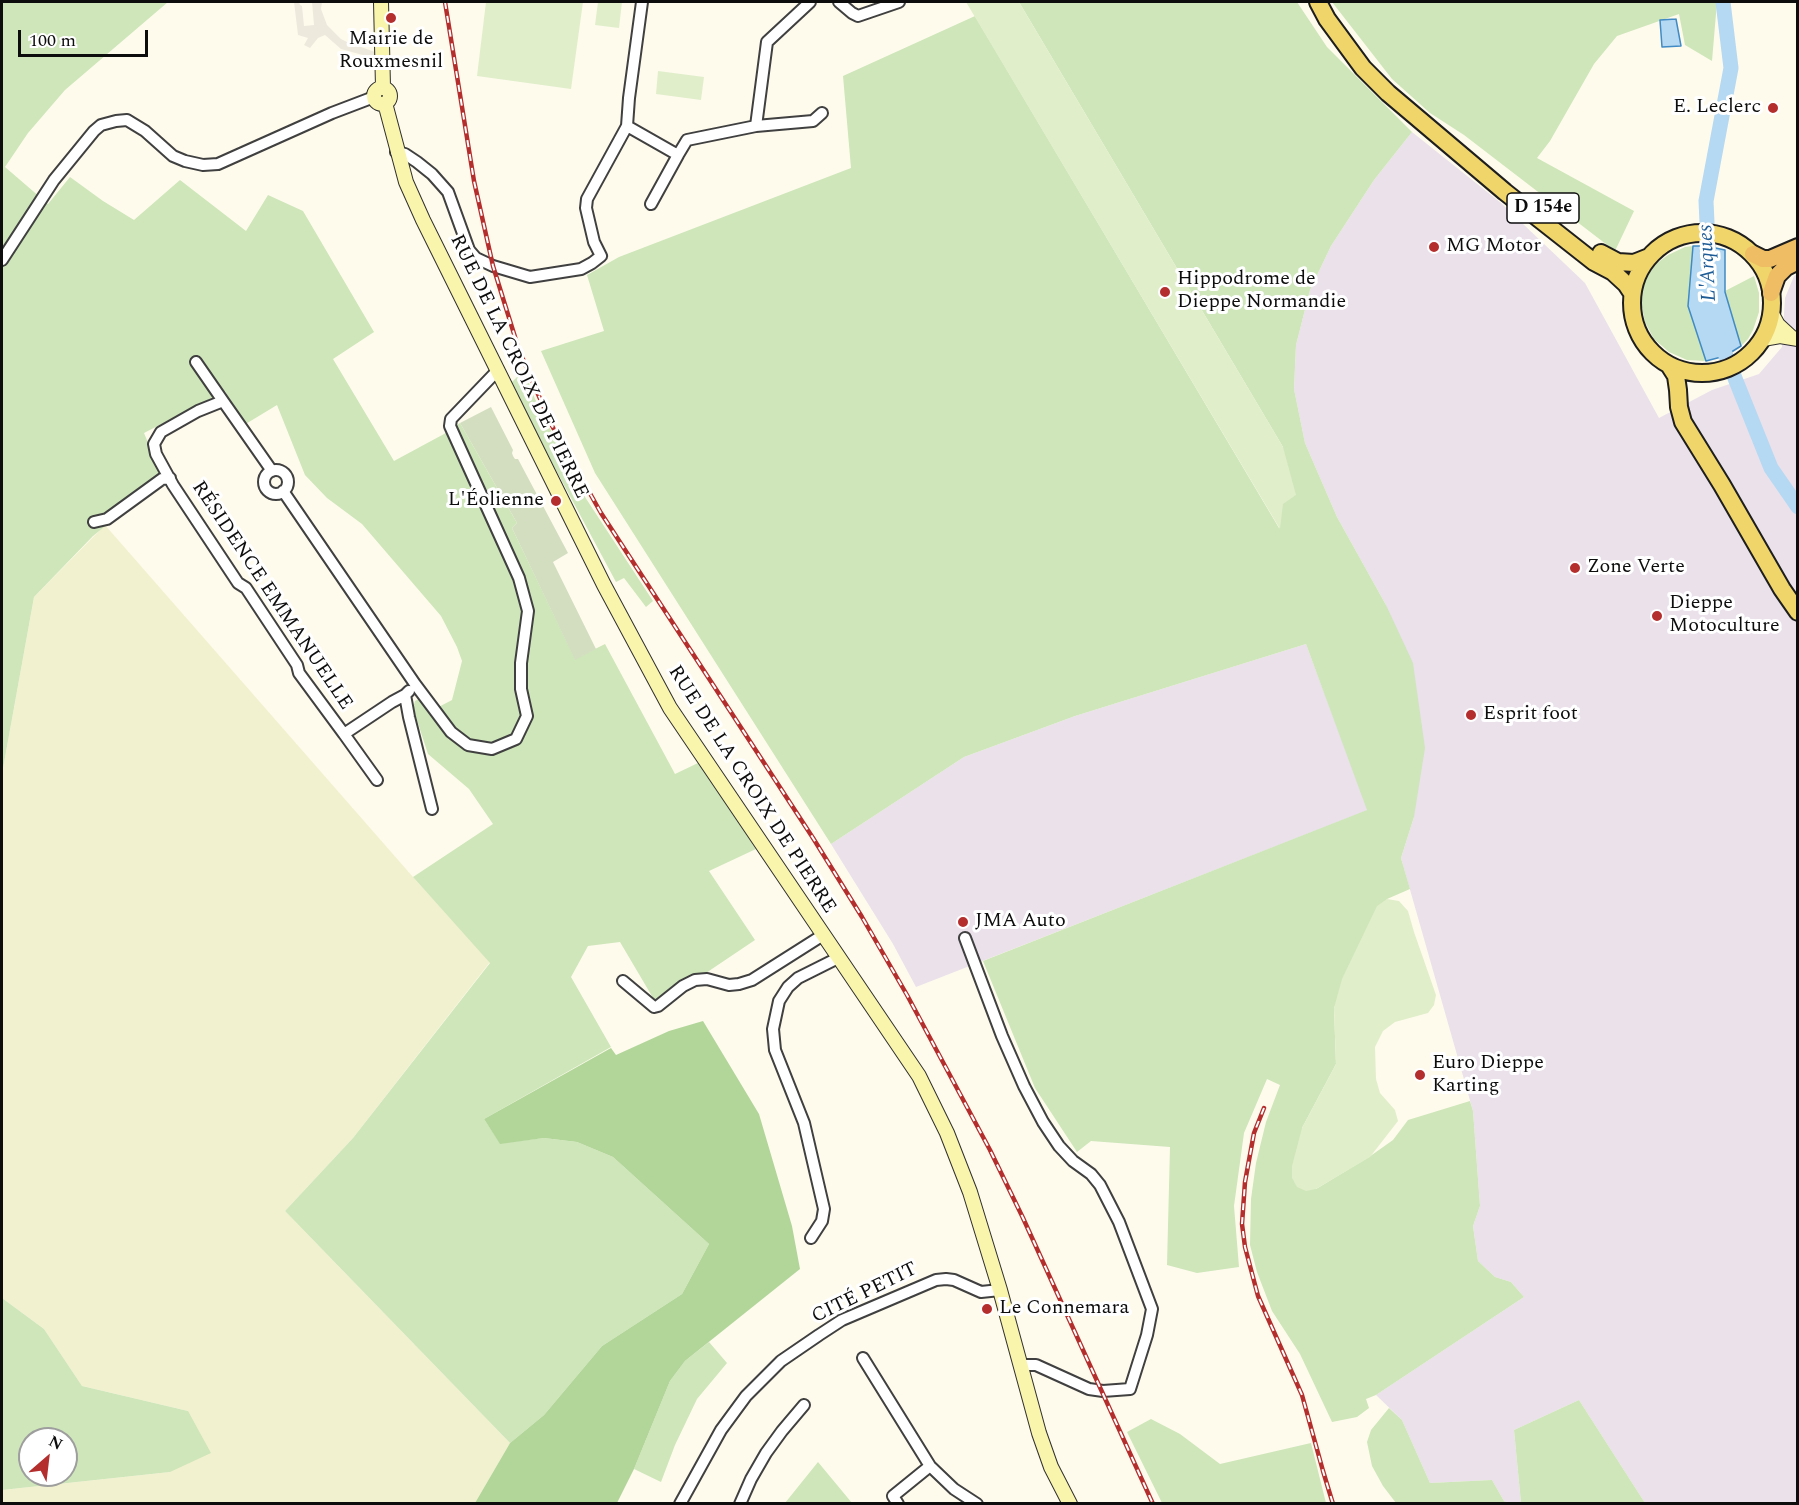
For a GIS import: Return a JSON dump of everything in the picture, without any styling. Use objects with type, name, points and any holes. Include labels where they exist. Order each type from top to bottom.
[{"type":"highway","points":[[1753,254],[1763,259],[1770,259],[1797,247]]},
{"type":"highway","points":[[1771,293],[1777,276],[1797,261]]},
{"type":"main road","name":"RUE DE LA CROIX DE PIERRE","points":[[381,2],[380,96],[406,182],[423,220],[604,585],[670,708],[919,1076],[947,1133],[970,1192],[1000,1290],[1039,1433],[1051,1467],[1070,1503]]},
{"type":"main road","name":"D 154e","points":[[1318,2],[1327,19],[1363,68],[1388,93],[1564,239],[1594,262],[1613,272],[1632,293]]},
{"type":"main road","name":"D 154e","points":[[1440,136],[1494,171],[1601,253],[1618,262],[1634,263],[1649,257]]},
{"type":"main road","points":[[1705,372],[1684,370],[1669,365],[1649,351],[1633,317],[1632,293],[1643,264],[1660,246],[1694,232],[1711,232],[1741,244],[1753,254],[1768,279],[1772,314],[1763,339],[1752,352],[1733,366],[1705,372],[1692,379],[1689,387],[1690,413],[1755,521],[1785,577],[1797,611]]},
{"type":"main road","points":[[1772,314],[1778,325],[1794,338]]},
{"type":"main road","points":[[1763,339],[1780,336],[1794,338]]},
{"type":"main road","points":[[1669,365],[1676,376],[1683,422],[1797,611]]},
{"type":"street","points":[[396,152],[405,154],[417,162],[432,174],[448,192],[469,250],[476,258],[521,275],[539,277],[581,269],[592,263],[600,256],[594,242],[586,199],[627,126],[642,2]]},
{"type":"street","points":[[756,126],[767,42],[810,2]]},
{"type":"street","points":[[839,2],[858,16],[899,2]]},
{"type":"street","points":[[2,260],[54,180],[101,125],[127,120],[145,130],[173,156],[203,165],[218,164],[322,117],[380,96]]},
{"type":"street","points":[[651,204],[687,140],[756,126],[813,121],[822,113]]},
{"type":"street","points":[[627,126],[678,155]]},
{"type":"street","points":[[196,362],[272,471]]},
{"type":"street","points":[[284,491],[415,684],[451,732],[468,745],[492,749],[516,739],[527,716],[521,689],[521,663],[528,611],[519,578],[450,426],[451,420],[498,370]]},
{"type":"street","name":"RÉSIDENCE EMMANUELLE","points":[[223,401],[198,411],[159,435],[154,444],[156,454],[173,485],[238,583],[246,588],[297,665],[299,674],[377,780]]},
{"type":"street","points":[[272,471],[279,471],[286,475],[288,483],[284,491],[274,494],[267,489],[265,480],[272,471]]},
{"type":"street","name":"RÉSIDENCE EMMANUELLE","points":[[94,522],[107,519],[162,479],[170,478]]},
{"type":"street","name":"RÉSIDENCE EMMANUELLE","points":[[344,734],[405,695],[415,684]]},
{"type":"street","points":[[405,695],[432,809]]},
{"type":"street","points":[[623,981],[654,1007],[694,980],[707,979],[729,985],[752,980],[823,935]]},
{"type":"street","points":[[965,938],[1002,1036],[1024,1086],[1059,1146],[1100,1185],[1119,1222],[1152,1309],[1130,1389],[1103,1391],[1089,1389],[1036,1365],[1020,1365]]},
{"type":"street","points":[[811,1238],[822,1221],[824,1209],[804,1123],[774,1050],[773,1029],[779,1001],[788,987],[798,978],[838,958]]},
{"type":"street","name":"CITÉ PETIT","points":[[680,1503],[720,1430],[746,1396],[781,1361],[819,1335],[842,1320],[936,1280],[946,1278],[954,1280],[981,1292],[1000,1290]]},
{"type":"street","points":[[863,1358],[930,1466],[954,1488],[977,1503]]},
{"type":"street","points":[[740,1503],[766,1453],[804,1406]]},
{"type":"street","points":[[898,1503],[893,1496],[930,1466]]},
{"type":"shaded area","points":[[294,2],[299,2],[302,6],[304,26],[314,25],[312,2],[322,2],[321,9],[327,25],[341,39],[375,52],[377,59],[341,49],[325,35],[318,38],[310,48],[304,45],[308,38],[298,35]]},
{"type":"shaded area","points":[[1412,132],[1501,203],[1585,283],[1659,418],[1712,390],[1759,374],[1782,347],[1785,298],[1797,274],[1797,1503],[1645,1503],[1579,1400],[1514,1430],[1521,1503],[1507,1503],[1492,1480],[1430,1483],[1402,1420],[1376,1395],[1524,1297],[1511,1282],[1495,1277],[1478,1261],[1473,1226],[1480,1206],[1473,1111],[1401,858],[1414,817],[1386,605],[1337,517],[1305,443],[1294,389],[1296,345],[1310,290],[1331,246],[1374,180]]},
{"type":"shaded area","points":[[1306,644],[1368,810],[916,987],[893,944],[831,844],[964,757],[1075,716]]},
{"type":"green space","points":[[2,2],[168,2],[65,90],[28,133],[5,167],[48,204],[70,177],[134,220],[180,180],[246,231],[268,195],[303,211],[374,332],[333,359],[394,461],[460,423],[517,523],[512,528],[575,659],[605,644],[675,774],[698,763],[756,849],[709,871],[755,940],[703,975],[691,976],[656,1003],[620,942],[588,946],[571,977],[611,1047],[484,1119],[500,1143],[544,1138],[577,1142],[613,1157],[709,1244],[682,1294],[602,1346],[544,1415],[510,1443],[285,1211],[353,1138],[490,963],[413,877],[493,824],[469,789],[428,754],[413,708],[415,701],[419,699],[429,712],[452,700],[462,661],[457,647],[441,616],[362,524],[327,498],[305,475],[277,405],[244,425],[225,391],[144,433],[163,479],[93,536],[34,597],[2,774]]},
{"type":"green space","points":[[486,2],[583,2],[571,89],[477,76]]},
{"type":"green space","points":[[598,2],[622,2],[619,28],[595,25]]},
{"type":"green space","name":"Hippodrome de Dieppe Normandie","points":[[966,2],[1019,2],[1283,447],[1296,495],[1283,504],[1280,529]]},
{"type":"green space","points":[[1019,2],[1297,2],[1327,47],[1412,132],[1374,180],[1331,246],[1310,290],[1296,345],[1294,389],[1305,443],[1337,517],[1386,605],[1413,663],[1425,748],[1414,817],[1401,858],[1410,889],[1387,899],[1334,1008],[1336,1064],[1302,1128],[1316,1189],[1393,1140],[1408,1120],[1470,1101],[1473,1111],[1480,1206],[1473,1226],[1478,1261],[1495,1277],[1511,1282],[1524,1297],[1376,1395],[1366,1399],[1369,1408],[1357,1417],[1332,1422],[1300,1354],[1272,1311],[1257,1272],[1250,1245],[1251,1199],[1256,1163],[1266,1122],[1280,1085],[1267,1079],[1244,1133],[1234,1206],[1239,1267],[1197,1273],[1167,1265],[1170,1147],[1091,1141],[1077,1152],[1035,1088],[983,961],[1367,810],[1306,644],[1075,716],[964,757],[831,844],[595,473],[541,351],[604,331],[587,275],[619,257],[851,168],[843,76],[975,16],[1279,528],[1283,447]]},
{"type":"green space","points":[[1332,2],[1717,2],[1712,61],[1685,45],[1679,14],[1617,36],[1594,64],[1550,141],[1537,158],[1634,211],[1615,251],[1464,135],[1430,113],[1392,79]]},
{"type":"green space","points":[[658,71],[704,77],[701,100],[656,94]]},
{"type":"green space","points":[[1693,246],[1688,306],[1706,361],[1687,360],[1669,352],[1654,339],[1645,322],[1641,303],[1644,284],[1653,266],[1668,255]]},
{"type":"green space","points":[[1754,276],[1759,293],[1759,312],[1753,330],[1741,346],[1725,291]]},
{"type":"green space","points":[[524,370],[535,399],[585,497],[653,601],[646,607],[624,578],[616,582],[549,457],[512,382]]},
{"type":"green space","points":[[491,407],[513,450],[513,456],[518,459],[568,553],[553,562],[596,649],[575,660],[512,528],[517,523],[460,423]]},
{"type":"green space","points":[[105,525],[490,962],[353,1138],[285,1211],[510,1443],[475,1503],[2,1503],[2,1490],[30,1487],[78,1487],[78,1482],[170,1472],[188,1411],[82,1386],[44,1329],[2,1298],[2,774],[34,597]]},
{"type":"green space","name":"Euro Dieppe Karting","points":[[1387,899],[1399,901],[1408,911],[1436,995],[1434,1005],[1428,1013],[1395,1022],[1383,1031],[1375,1047],[1376,1079],[1380,1093],[1395,1110],[1398,1121],[1370,1157],[1316,1189],[1306,1191],[1297,1187],[1292,1178],[1292,1166],[1302,1128],[1336,1064],[1334,1008],[1342,979],[1377,906]]},
{"type":"green space","points":[[703,1021],[759,1114],[792,1226],[800,1269],[685,1361],[670,1381],[634,1469],[617,1503],[475,1503],[510,1443],[544,1415],[602,1346],[682,1294],[709,1244],[613,1157],[577,1142],[544,1138],[500,1144],[484,1119],[611,1048],[616,1055],[669,1031]]},
{"type":"green space","points":[[2,1298],[44,1329],[82,1386],[188,1411],[211,1453],[170,1472],[78,1482],[78,1427],[18,1427],[18,1487],[30,1487],[2,1490]]},
{"type":"green space","points":[[709,1342],[727,1363],[697,1399],[675,1445],[661,1482],[634,1469],[670,1381],[685,1361]]},
{"type":"green space","points":[[1579,1400],[1645,1503],[1521,1503],[1514,1430]]},
{"type":"green space","points":[[1389,1408],[1402,1420],[1430,1483],[1492,1480],[1507,1503],[1396,1503],[1372,1466],[1367,1442],[1371,1430]]},
{"type":"green space","points":[[1151,1419],[1180,1434],[1220,1464],[1311,1443],[1326,1503],[1162,1503],[1127,1432]]},
{"type":"green space","points":[[818,1462],[852,1503],[785,1503]]},
{"type":"water","points":[[1676,19],[1681,46],[1662,47],[1660,20]]},
{"type":"water","points":[[1693,246],[1725,250],[1725,292],[1741,346],[1725,356],[1706,361],[1688,306]]},
{"type":"waterway","name":"L'Arques","points":[[1709,266],[1706,201],[1731,68],[1723,2]]},
{"type":"waterway","name":"L'Arques","points":[[1718,336],[1771,468],[1798,507]]},
{"type":"railway","points":[[445,2],[474,181],[493,266],[519,350],[551,424],[601,513],[813,838],[907,995],[990,1150],[1023,1218],[1153,1504]]},
{"type":"railway","points":[[1264,1108],[1254,1133],[1245,1182],[1242,1224],[1245,1247],[1258,1296],[1302,1395],[1333,1504]]},
{"type":"place","name":"Mairie de Rouxmesnil","points":[[391,18]]},
{"type":"place","name":"E. Leclerc","points":[[1773,108]]},
{"type":"place","name":"MG Motor","points":[[1434,247]]},
{"type":"place","name":"Hippodrome de Dieppe Normandie","points":[[1165,292]]},
{"type":"place","name":"L'Éolienne","points":[[556,501]]},
{"type":"place","name":"Zone Verte","points":[[1575,568]]},
{"type":"place","name":"Dieppe Motoculture","points":[[1657,616]]},
{"type":"place","name":"Esprit foot","points":[[1471,715]]},
{"type":"place","name":"JMA Auto","points":[[963,922]]},
{"type":"place","name":"Euro Dieppe Karting","points":[[1420,1075]]},
{"type":"place","name":"Le Connemara","points":[[987,1309]]}]
